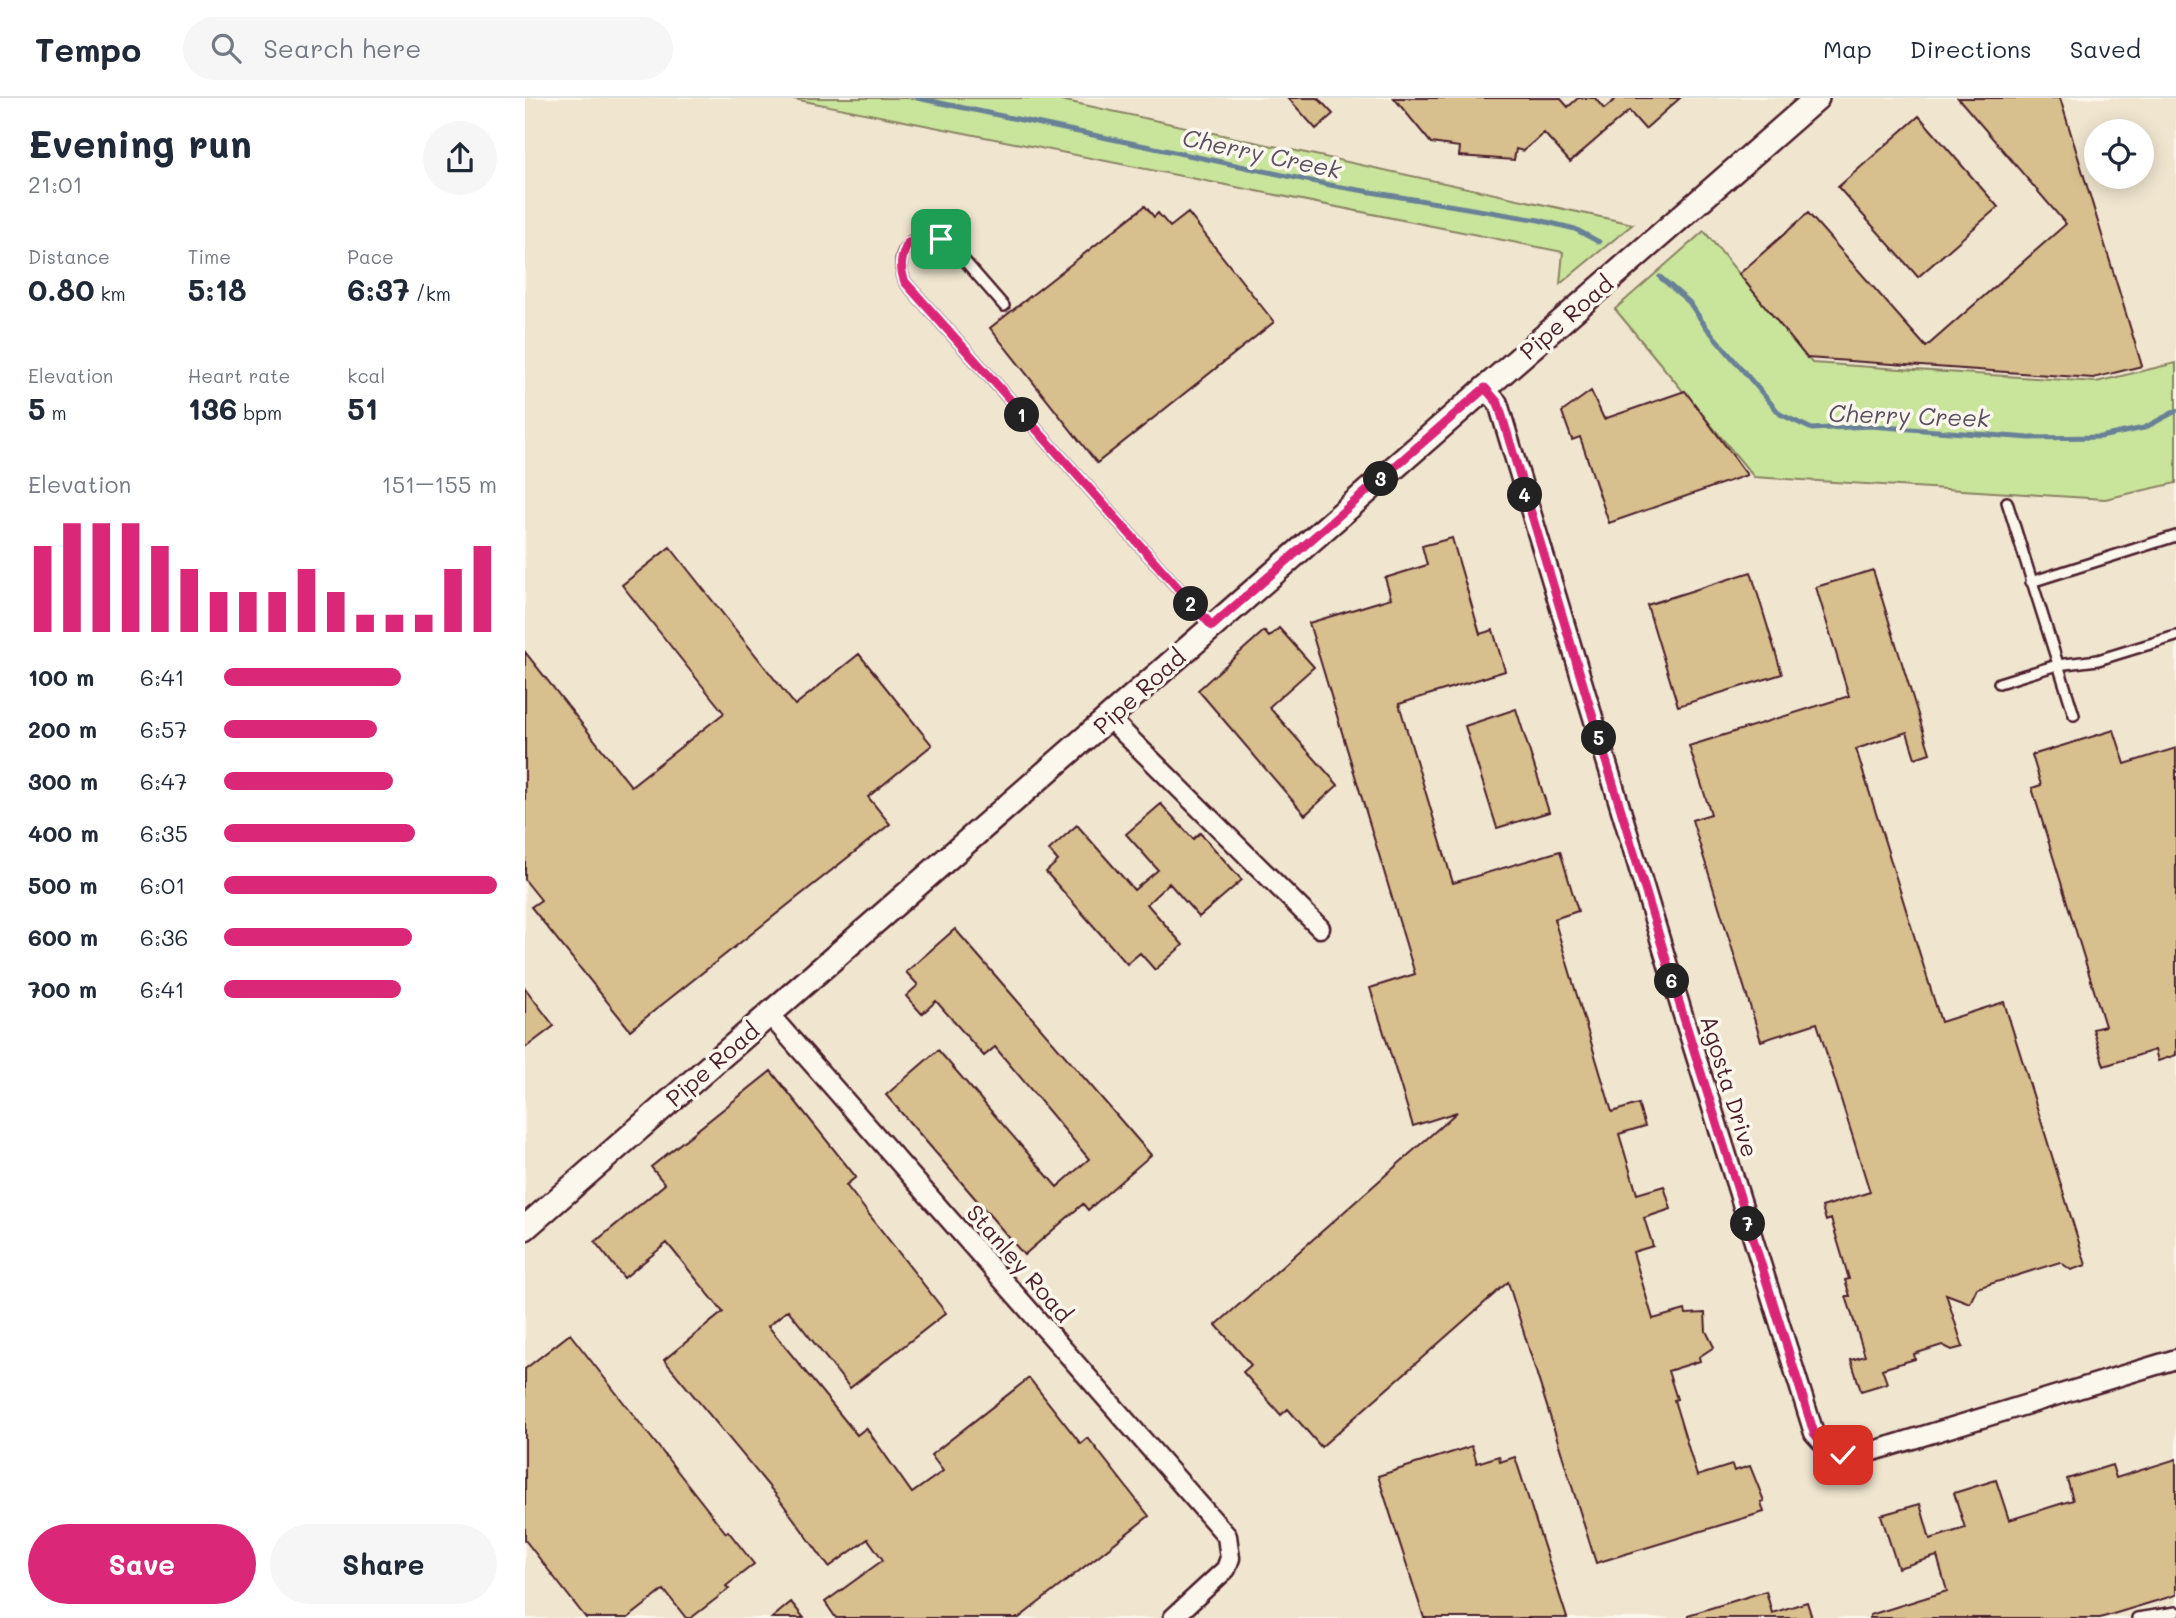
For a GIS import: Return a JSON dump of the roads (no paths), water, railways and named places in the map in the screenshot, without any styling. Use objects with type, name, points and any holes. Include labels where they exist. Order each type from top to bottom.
[{"type":"street","name":"Pipe Road","points":[[525,1228],[1817,98]]},
{"type":"street","name":"Agosta Drive","points":[[1485,388],[1498,403],[1686,1025],[1814,1433],[1826,1448],[1843,1455],[1867,1453],[2176,1359]]},
{"type":"street","points":[[1109,718],[1320,928]]},
{"type":"street","name":"Stanley Road","points":[[769,1014],[1227,1536],[1230,1547],[1226,1569],[1173,1618]]},
{"type":"lane","points":[[1004,306],[950,244],[930,235],[908,243],[901,257],[901,272],[905,282],[1212,626]]},
{"type":"lane","points":[[2007,502],[2074,715]]},
{"type":"lane","points":[[2031,582],[2176,536]]},
{"type":"lane","points":[[1999,683],[2057,665],[2098,660],[2176,636]]},
{"type":"lane","points":[[2137,1618],[2176,1612]]},
{"type":"waterway","name":"Cherry Creek","points":[[917,98],[1335,186],[1539,220],[1575,229],[1599,242]]},
{"type":"waterway","name":"Cherry Creek","points":[[1660,277],[1689,302],[1706,327],[1780,414],[1812,429],[1870,426],[2030,438],[2100,437],[2144,428],[2176,411]]}]
